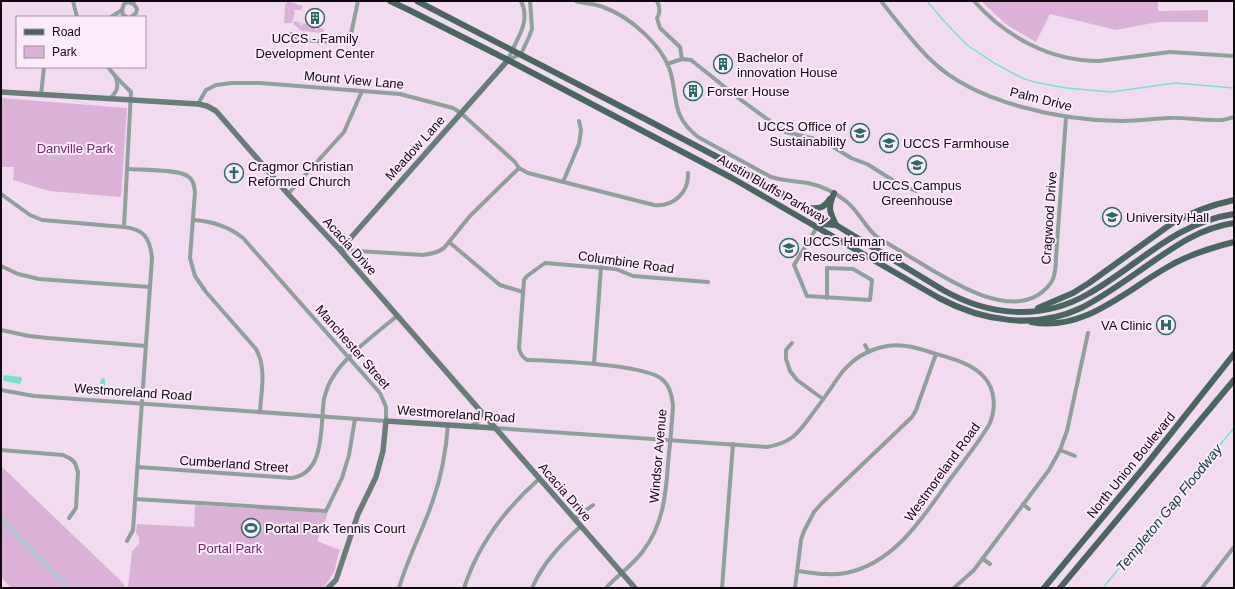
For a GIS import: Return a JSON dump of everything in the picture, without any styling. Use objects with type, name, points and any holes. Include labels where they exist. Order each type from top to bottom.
[{"type":"main road","name":"Austin Bluffs Parkway","points":[[390,1],[508,60],[725,174],[868,258],[952,305],[965,311],[989,318],[1023,320],[1054,317],[1080,308],[1108,292],[1182,242],[1204,231],[1234,223]]},
{"type":"main road","name":"Austin Bluffs Parkway","points":[[417,1],[694,144],[836,225],[943,290],[966,302],[992,310],[1018,312],[1031,311],[1056,307],[1076,300],[1103,285],[1177,234],[1209,220],[1234,214]]},
{"type":"main road","points":[[807,208],[817,209],[823,207],[834,193]]},
{"type":"main road","points":[[816,227],[822,224],[836,225],[829,210],[830,202],[834,193]]},
{"type":"main road","points":[[1031,311],[1073,293],[1185,215],[1206,207],[1234,200]]},
{"type":"main road","points":[[1023,320],[1048,324],[1059,323],[1080,317],[1104,307],[1180,260],[1208,249],[1234,242]]},
{"type":"main road","name":"North Union Boulevard","points":[[1044,588],[1146,465],[1234,354]]},
{"type":"main road","name":"North Union Boulevard","points":[[1060,588],[1234,380]]},
{"type":"street","points":[[73,1],[77,16]]},
{"type":"street","points":[[291,34],[300,40],[344,41],[351,34],[358,1]]},
{"type":"street","name":"Meadow Lane","points":[[340,250],[508,60],[522,31],[524,23],[525,12],[521,1]]},
{"type":"street","points":[[521,54],[532,29],[530,1]]},
{"type":"street","name":"Cragwood Drive","points":[[576,1],[587,4],[591,2],[611,10],[629,21],[653,43],[667,64],[671,76],[675,102],[680,115],[689,128],[698,137],[771,177],[785,181],[813,184],[834,193],[854,208],[869,230],[877,237],[953,282],[988,297],[1008,300],[1029,299],[1040,294],[1052,280],[1055,269],[1066,117]]},
{"type":"street","points":[[657,1],[660,8],[660,15],[657,18],[660,28],[680,47],[682,58]]},
{"type":"street","name":"Palm Drive","points":[[881,1],[932,61],[962,83],[980,92],[1014,104],[1039,112],[1066,117],[1121,121],[1187,118],[1224,120],[1234,117]]},
{"type":"street","points":[[974,1],[987,15],[1016,37],[1032,46],[1060,57],[1099,61],[1170,52],[1234,56]]},
{"type":"street","points":[[113,16],[122,10],[126,3],[130,2],[134,4],[137,11],[132,16]]},
{"type":"street","points":[[122,10],[123,15],[125,16]]},
{"type":"street","name":"Meadow Lane","points":[[508,60],[521,54]]},
{"type":"street","points":[[667,64],[682,58],[689,60],[698,65],[727,89],[785,132],[811,138],[831,146],[851,158],[867,164],[900,184],[916,191]]},
{"type":"street","points":[[41,95],[44,68]]},
{"type":"street","points":[[109,68],[131,92],[124,227]]},
{"type":"street","points":[[108,100],[117,90],[118,85],[116,77]]},
{"type":"street","name":"Mount View Lane","points":[[198,104],[206,90],[216,85],[232,83],[260,83],[406,95],[453,108],[461,113],[515,162],[519,168],[528,173],[661,206],[668,204],[681,195],[687,186],[688,173]]},
{"type":"street","points":[[288,194],[344,132],[362,91]]},
{"type":"street","points":[[1,92],[108,100],[198,104]]},
{"type":"street","name":"Acacia Drive","points":[[198,104],[207,106],[216,111],[288,194],[340,250],[621,574],[635,588]]},
{"type":"street","points":[[563,182],[579,144],[581,130],[578,121]]},
{"type":"street","points":[[340,250],[430,254],[440,251],[470,216],[519,168]]},
{"type":"street","points":[[128,169],[180,173],[190,178],[193,182],[195,192],[190,258],[195,276],[206,292],[256,349],[261,360],[263,372],[260,412]]},
{"type":"street","points":[[1,194],[30,215],[42,220],[136,228],[148,241],[152,258],[138,467],[133,530],[127,541]]},
{"type":"street","name":"Manchester Street","points":[[193,220],[217,223],[243,238],[383,398],[386,407],[383,451],[376,477],[358,514],[334,588]]},
{"type":"street","points":[[816,227],[794,265],[807,296],[826,298],[870,300],[872,280],[853,269],[827,268],[826,298]]},
{"type":"street","points":[[449,242],[500,285],[523,292]]},
{"type":"street","name":"Columbine Road","points":[[594,364],[527,360],[523,358],[520,353],[519,348],[524,280],[527,276],[545,263],[616,269],[633,276],[708,282]]},
{"type":"street","points":[[1,266],[18,274],[40,279],[150,287]]},
{"type":"street","points":[[594,364],[601,267]]},
{"type":"street","name":"Cumberland Street","points":[[138,467],[291,478],[296,478],[307,472],[316,458],[319,449],[324,400],[329,384],[338,369],[349,358],[397,316]]},
{"type":"street","points":[[1,330],[29,336],[146,346]]},
{"type":"street","points":[[954,588],[965,579],[982,559],[1049,470],[1060,450],[1067,431],[1088,333]]},
{"type":"street","points":[[792,343],[786,350],[786,359],[790,371],[797,380],[824,399]]},
{"type":"street","points":[[865,345],[869,352]]},
{"type":"street","name":"Westmoreland Road","points":[[1,390],[34,396],[767,447],[781,444],[798,434],[848,365],[869,352],[880,348],[897,345],[913,347],[974,368],[986,379],[993,394],[993,417],[989,425],[914,529],[891,550],[866,566],[846,573],[825,574],[798,571]]},
{"type":"street","points":[[795,588],[803,535],[814,512],[822,502],[912,417],[916,410],[936,354]]},
{"type":"street","name":"Windsor Avenue","points":[[594,364],[640,371],[654,375],[663,380],[668,386],[672,398],[665,498],[658,524],[643,551],[630,567],[606,588]]},
{"type":"street","points":[[471,426],[479,422],[481,418],[480,410]]},
{"type":"street","points":[[135,499],[326,511],[342,478],[349,455],[355,419]]},
{"type":"street","points":[[399,588],[438,484],[446,452],[448,425]]},
{"type":"street","points":[[722,588],[733,444]]},
{"type":"street","points":[[1,450],[63,455],[71,459],[77,467],[79,477],[76,508],[69,518]]},
{"type":"street","points":[[1060,450],[1075,456]]},
{"type":"street","points":[[464,588],[474,562],[494,528],[519,497],[539,479]]},
{"type":"street","points":[[574,519],[593,504]]},
{"type":"street","points":[[1023,504],[1029,509]]},
{"type":"street","points":[[532,588],[541,571],[557,549],[580,527]]},
{"type":"street","points":[[1202,588],[1234,547]]},
{"type":"street","points":[[982,559],[990,564]]},
{"type":"street","points":[[328,588],[336,580]]},
{"type":"green space","points":[[287,1],[303,6],[301,10],[294,10],[295,12],[292,23],[284,23],[285,6]]},
{"type":"green space","points":[[981,1],[1158,1],[1158,11],[1208,10],[1208,22],[1158,22],[1116,30],[1050,14],[1036,42],[1007,25]]},
{"type":"green space","points":[[294,21],[301,23],[300,25],[302,26],[303,23],[316,27],[315,30],[318,28],[324,29],[323,33],[302,31],[293,24]]},
{"type":"green space","name":"Danville Park","points":[[1,98],[127,108],[121,197],[49,191],[13,180],[14,167],[1,167]]},
{"type":"green space","points":[[1,466],[122,582],[126,588],[11,588],[1,577]]},
{"type":"green space","name":"Portal Park","points":[[195,505],[328,513],[317,541],[340,550],[334,572],[323,588],[128,588],[132,551],[139,544],[139,538],[136,533],[137,524],[194,527]]},
{"type":"shaded area","points":[[4,375],[21,377],[22,379],[20,384],[4,381]]},
{"type":"shaded area","points":[[101,379],[105,379],[106,393],[99,390]]},
{"type":"waterway","points":[[927,1],[967,45],[994,63],[1022,78],[1034,82],[1066,88],[1111,92],[1175,83],[1234,88]]},
{"type":"waterway","name":"Templeton Gap Floodway","points":[[1103,588],[1234,428]]},
{"type":"waterway","name":"Templeton Gap Floodway","points":[[1,519],[68,588]]},
{"type":"place","name":"UCCS - Family Development Center","points":[[315,18]]},
{"type":"place","name":"Bachelor of innovation House","points":[[723,64]]},
{"type":"place","name":"Forster House","points":[[693,91]]},
{"type":"place","name":"UCCS Office of Sustainability","points":[[860,133]]},
{"type":"place","name":"UCCS Farmhouse","points":[[889,143]]},
{"type":"place","name":"UCCS Campus Greenhouse","points":[[917,165]]},
{"type":"place","name":"Cragmor Christian Reformed Church","points":[[234,173]]},
{"type":"place","name":"University Hall","points":[[1112,217]]},
{"type":"place","name":"UCCS Human Resources Office","points":[[789,248]]},
{"type":"place","name":"VA Clinic","points":[[1166,325]]},
{"type":"place","name":"Portal Park Tennis Court","points":[[251,528]]}]
